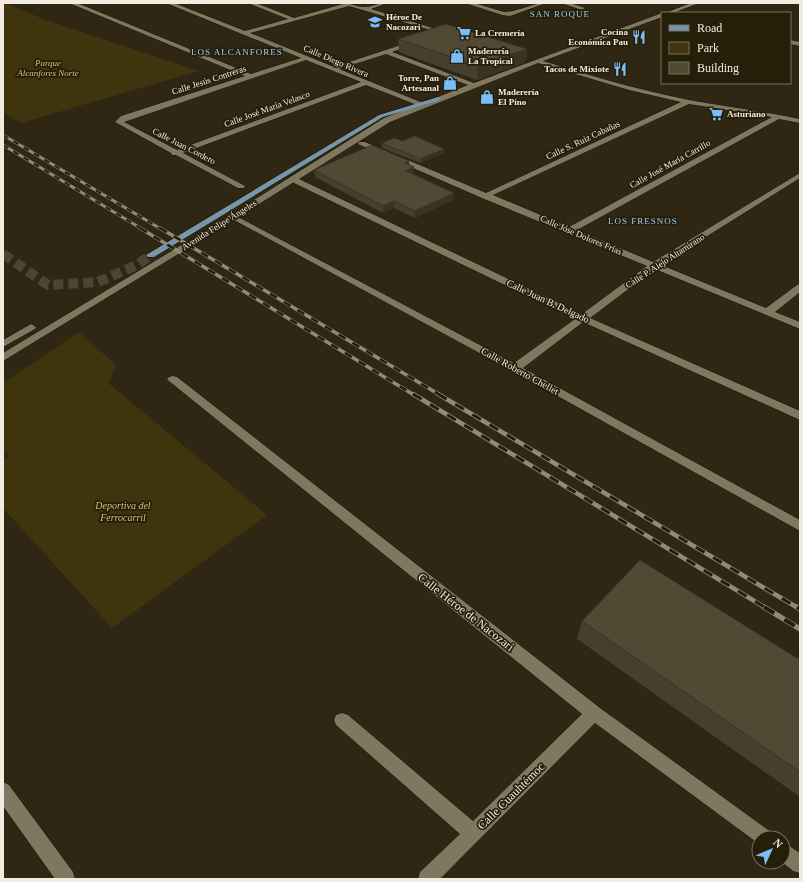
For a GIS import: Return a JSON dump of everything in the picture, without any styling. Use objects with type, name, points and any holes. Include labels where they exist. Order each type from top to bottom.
[{"type":"main road","name":"Avenida Felipe Ángeles","points":[[151,255],[381,116],[438,99]]},
{"type":"street","points":[[72,3],[250,76]]},
{"type":"street","name":"Calle Diego Rivera","points":[[169,3],[420,104]]},
{"type":"street","points":[[251,3],[293,20]]},
{"type":"street","points":[[365,9],[384,3]]},
{"type":"street","points":[[468,3],[504,14],[510,14],[543,3]]},
{"type":"street","points":[[564,3],[582,8]]},
{"type":"street","points":[[681,3],[690,5]]},
{"type":"street","points":[[671,12],[696,3]]},
{"type":"street","points":[[245,33],[347,4],[456,36]]},
{"type":"street","name":"Avenida Felipe Ángeles","points":[[3,358],[208,233],[387,120],[474,85],[661,15]]},
{"type":"street","points":[[430,38],[445,33]]},
{"type":"street","points":[[334,70],[423,40]]},
{"type":"street","points":[[386,52],[474,85]]},
{"type":"street","name":"Calle Jesús Contreras","points":[[119,122],[124,118],[307,58]]},
{"type":"street","points":[[525,58],[635,89],[688,102],[779,116],[800,122]]},
{"type":"street","name":"Calle José María Velasco","points":[[175,153],[365,83]]},
{"type":"street","name":"Calle S. Ruiz Cabañas","points":[[486,196],[688,102]]},
{"type":"street","name":"Calle José María Carrillo","points":[[570,230],[779,116]]},
{"type":"street","name":"Calle Juan Cordero","points":[[119,122],[175,153],[241,186]]},
{"type":"street","name":"Calle Jóse Dolores Frías","points":[[362,144],[800,326]]},
{"type":"street","name":"Calle P. Alejo Altamirano","points":[[515,368],[653,266],[800,176]]},
{"type":"street","name":"Calle Juan B. Delgado","points":[[297,182],[582,318],[800,416]]},
{"type":"street","name":"Calle Roberto Chellet","points":[[238,220],[515,368],[800,526]]},
{"type":"street","points":[[768,312],[800,286]]},
{"type":"street","points":[[3,344],[31,328]]},
{"type":"street","name":"Calle Héroe de Nacozari","points":[[173,379],[594,713],[754,830]]},
{"type":"street","name":"Calle Cuauhtémoc","points":[[427,879],[594,713]]},
{"type":"street","points":[[342,720],[473,833]]},
{"type":"street","points":[[3,791],[66,879]]},
{"type":"street","points":[[791,857],[800,864]]},
{"type":"green space","name":"Parque Alcanfores Norte","points":[[3,3],[43,19],[199,71],[21,123],[3,112]]},
{"type":"green space","name":"Deportiva del Ferrocarril","points":[[79,332],[116,365],[108,383],[267,515],[112,628],[3,508],[3,460],[9,456],[3,451],[3,383]]},
{"type":"building","points":[[446,24],[527,49],[478,66],[398,39]]},
{"type":"building","points":[[415,136],[444,149],[420,159],[382,143],[394,138],[402,141]]},
{"type":"building","points":[[372,145],[409,161],[405,163],[414,167],[406,171],[454,193],[415,211],[394,201],[383,206],[314,170]]},
{"type":"building","points":[[640,560],[800,660],[800,772],[582,621]]},
{"type":"tunnel","points":[[3,254],[48,285],[98,282],[137,265],[151,255]]},
{"type":"railway","points":[[3,135],[161,229]]},
{"type":"railway","points":[[3,145],[142,229]]},
{"type":"railway","points":[[140,228],[414,395]]},
{"type":"railway","points":[[160,228],[440,395]]},
{"type":"railway","points":[[413,394],[766,608]]},
{"type":"railway","points":[[438,394],[798,608]]},
{"type":"railway","points":[[764,607],[800,629]]},
{"type":"place","name":"Héroe De Nacozari","points":[[375,22]]},
{"type":"place","name":"La Cremería","points":[[464,33]]},
{"type":"place","name":"Cocina Económica Pau","points":[[639,37]]},
{"type":"place","name":"Maderería La Tropical","points":[[457,56]]},
{"type":"place","name":"Tacos de Mixiote","points":[[620,69]]},
{"type":"place","name":"Torre, Pan Artesanal","points":[[450,83]]},
{"type":"place","name":"Maderería El Pino","points":[[487,97]]},
{"type":"place","name":"Asturiano","points":[[716,114]]},
{"type":"district","name":"SAN ROQUE","points":[[560,14]]},
{"type":"district","name":"LOS ALCANFORES","points":[[237,52]]},
{"type":"district","name":"LOS FRESNOS","points":[[643,221]]}]
